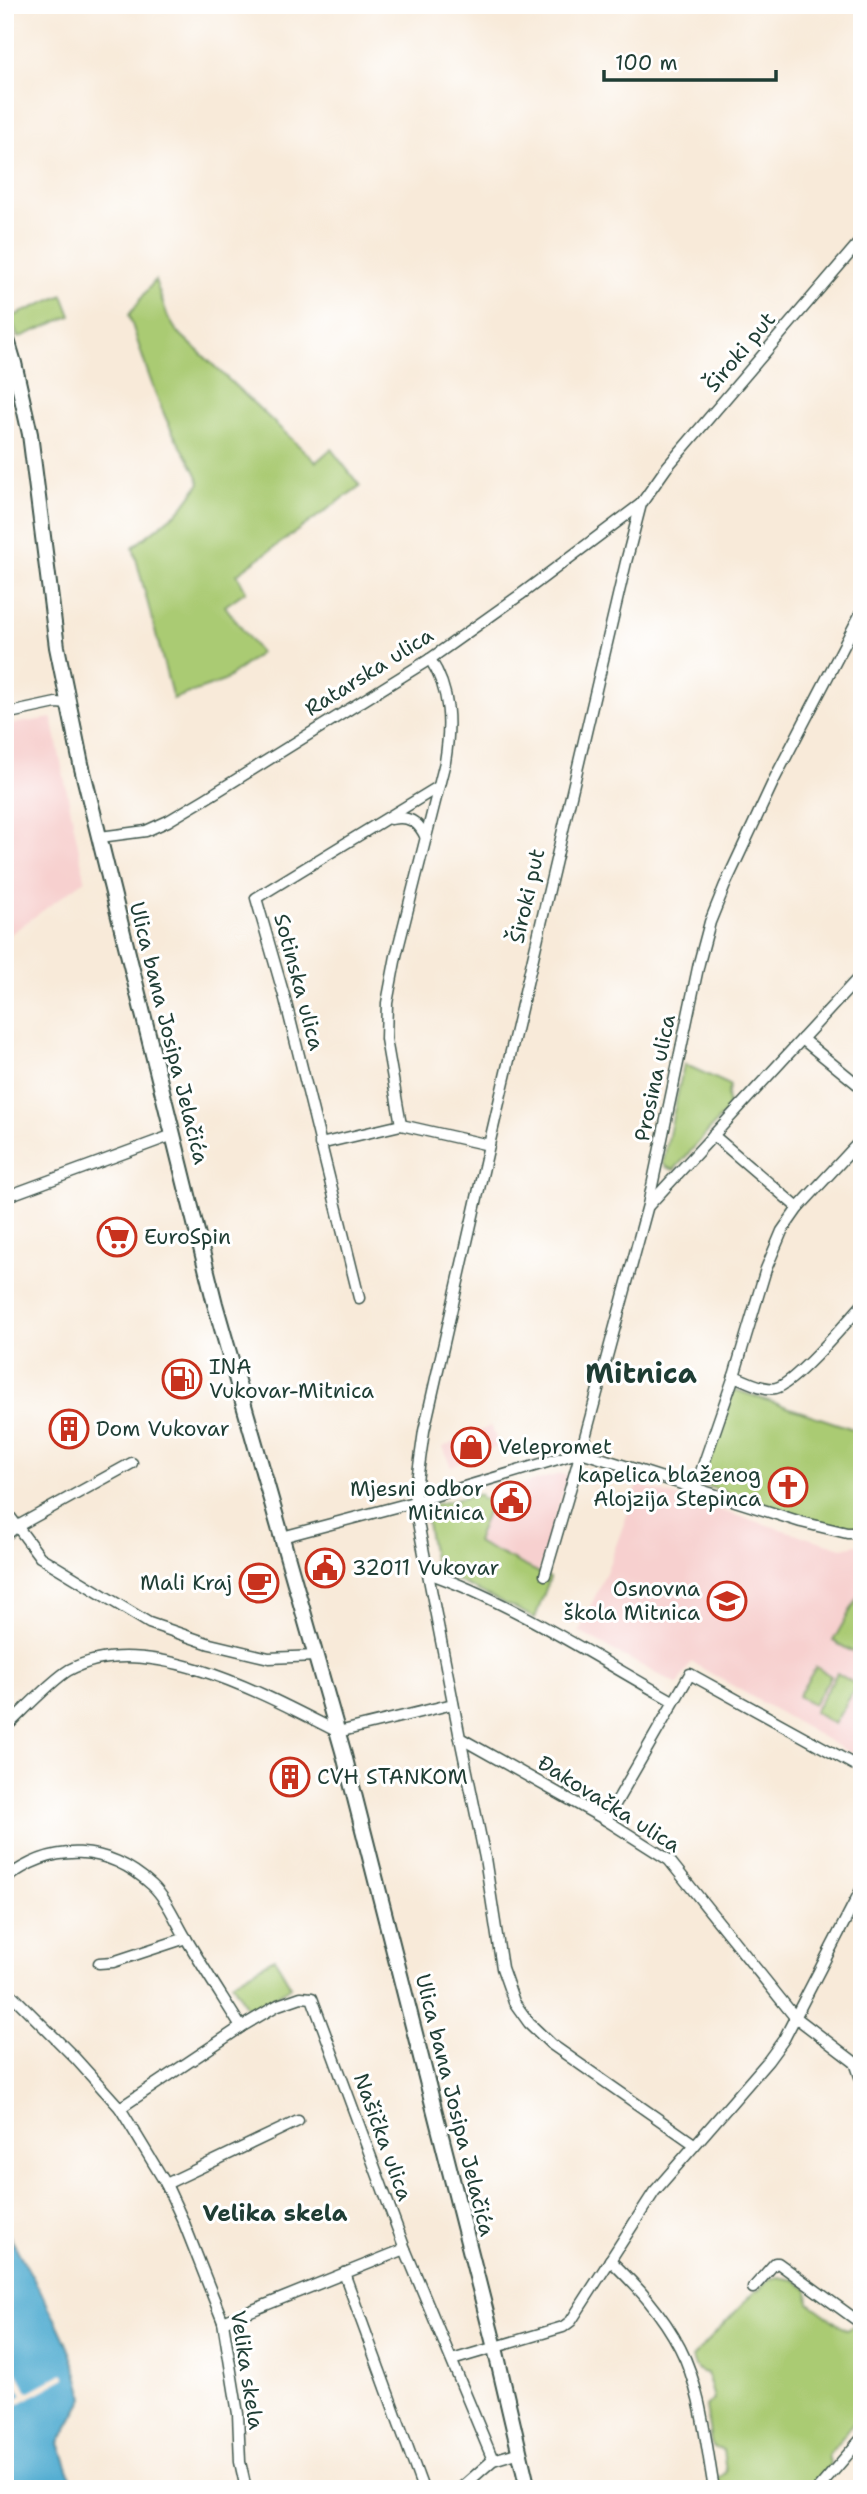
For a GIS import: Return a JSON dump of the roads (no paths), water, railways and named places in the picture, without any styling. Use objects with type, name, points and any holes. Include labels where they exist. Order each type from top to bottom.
[{"type":"main road","name":"Ulica bana Josipa Jelačića","points":[[5,333],[30,435],[57,647],[100,837],[215,1304],[338,1732],[495,2348],[528,2489]]},
{"type":"street","name":"Široki put","points":[[428,1573],[414,1502],[424,1432],[641,504],[667,467],[862,239]]},
{"type":"street","name":"Ratarska ulica","points":[[100,837],[146,831],[168,821],[429,659],[641,504]]},
{"type":"street","name":"Prosina ulica","points":[[545,1575],[648,1205],[710,922],[724,885],[781,766],[862,611]]},
{"type":"street","points":[[401,1125],[391,1077],[386,1020],[396,956],[449,738],[446,691],[438,671],[429,659]]},
{"type":"street","points":[[5,714],[56,703],[68,704]]},
{"type":"street","name":"Sotinska ulica","points":[[359,1298],[285,999],[256,898],[439,787]]},
{"type":"street","points":[[387,820],[405,818],[415,822],[426,838]]},
{"type":"street","points":[[648,1205],[862,974]]},
{"type":"street","points":[[802,1039],[862,1088]]},
{"type":"street","points":[[320,1144],[401,1125],[489,1145]]},
{"type":"street","points":[[5,1196],[173,1135]]},
{"type":"street","points":[[713,1135],[798,1208]]},
{"type":"street","points":[[695,1489],[734,1376],[766,1269],[782,1231],[798,1208],[862,1139]]},
{"type":"street","points":[[734,1376],[770,1389],[784,1385],[862,1305]]},
{"type":"street","points":[[282,1537],[414,1502],[581,1452],[833,1531],[862,1533]]},
{"type":"street","points":[[5,1536],[16,1527],[132,1463]]},
{"type":"street","points":[[5,1510],[40,1557],[149,1623],[210,1644],[269,1658],[316,1656]]},
{"type":"street","points":[[673,1701],[536,1623],[452,1581],[428,1573],[485,1858],[502,1968],[514,2002],[529,2023],[551,2043],[694,2144]]},
{"type":"street","points":[[5,1728],[67,1671],[87,1662],[109,1657],[173,1663],[208,1673],[264,1694],[338,1732],[453,1704]]},
{"type":"street","points":[[606,1820],[690,1674],[862,1769]]},
{"type":"street","name":"Đakovačka ulica","points":[[460,1738],[606,1820],[669,1860],[794,2016],[859,2066]]},
{"type":"street","points":[[5,1878],[36,1859],[76,1851],[112,1859],[129,1866],[154,1887],[241,2027],[120,2108]]},
{"type":"street","points":[[452,2360],[563,2327],[571,2321],[654,2192],[784,2039],[862,1888]]},
{"type":"street","points":[[99,1963],[113,1962],[186,1938]]},
{"type":"street","name":"Velika skela","points":[[5,1988],[75,2058],[120,2108],[166,2184],[223,2322],[239,2414],[240,2462],[246,2489]]},
{"type":"street","name":"Našička ulica","points":[[241,2027],[290,1999],[312,1998],[405,2249],[494,2460]]},
{"type":"street","points":[[859,2066],[862,2082]]},
{"type":"street","points":[[166,2184],[298,2121]]},
{"type":"street","points":[[223,2322],[405,2249]]},
{"type":"street","points":[[610,2260],[651,2302],[681,2350],[698,2400],[714,2489]]},
{"type":"street","points":[[753,2288],[775,2263],[778,2263],[862,2324]]},
{"type":"street","points":[[345,2273],[423,2489]]},
{"type":"street","points":[[818,2489],[862,2438]]},
{"type":"street","points":[[460,2489],[494,2460],[520,2452]]},
{"type":"water","points":[[5,2228],[61,2332],[71,2354],[84,2398],[59,2443],[75,2489],[5,2489]]},
{"type":"place","name":"EuroSpin","points":[[117,1237]]},
{"type":"place","name":"INA Vukovar-Mitnica","points":[[182,1379]]},
{"type":"place","name":"Dom Vukovar","points":[[69,1429]]},
{"type":"place","name":"Velepromet","points":[[471,1447]]},
{"type":"place","name":"kapelica blaženog Alojzija Stepinca","points":[[788,1487]]},
{"type":"place","name":"Mjesni odbor Mitnica","points":[[511,1501]]},
{"type":"place","name":"32011 Vukovar","points":[[325,1568]]},
{"type":"place","name":"Mali Kraj","points":[[259,1583]]},
{"type":"place","name":"Osnovna škola Mitnica","points":[[727,1601]]},
{"type":"place","name":"CVH STANKOM","points":[[290,1777]]},
{"type":"district","name":"Mitnica","points":[[641,1373]]},
{"type":"district","name":"Velika skela","points":[[275,2213]]}]
